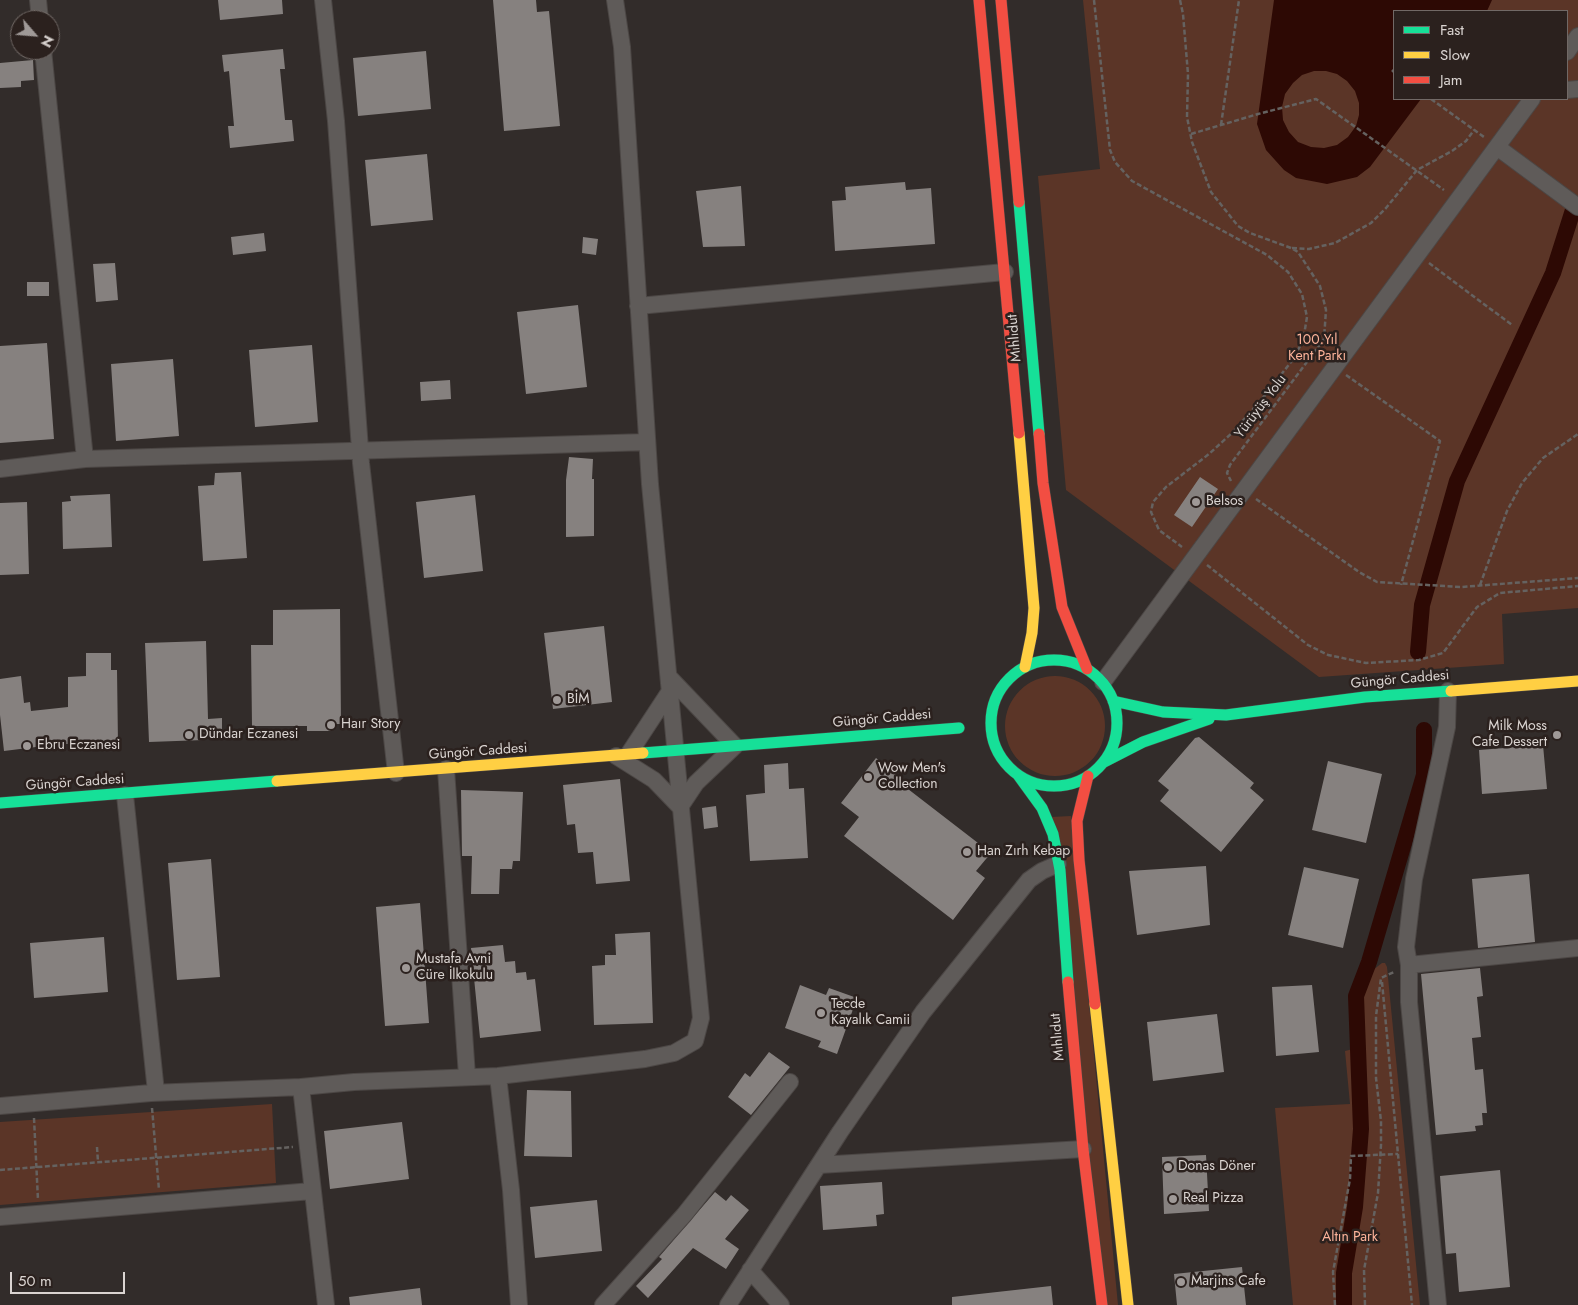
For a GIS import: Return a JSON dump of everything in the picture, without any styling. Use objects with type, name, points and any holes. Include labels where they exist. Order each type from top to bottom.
[{"type":"main road","name":"Mıhlıdut","points":[[979,0],[1025,489],[1034,608],[1032,633],[1025,667]]},
{"type":"main road","name":"Mıhlıdut","points":[[1001,0],[1043,483],[1062,608],[1087,669]]},
{"type":"main road","points":[[983,709],[996,698],[1008,680],[1025,667],[1045,660],[1067,661],[1087,669],[1103,682],[1114,701],[1116,733],[1110,753],[1104,762]]},
{"type":"main road","name":"Güngör Caddesi","points":[[1226,715],[1365,698],[1578,681]]},
{"type":"main road","points":[[996,698],[991,719],[993,741],[1003,760],[1018,775],[1038,784],[1048,786],[1069,784],[1088,776],[1104,762],[1143,742],[1226,715]]},
{"type":"main road","points":[[1114,701],[1163,712],[1226,715]]},
{"type":"main road","points":[[970,719],[959,728],[970,735]]},
{"type":"main road","name":"Güngör Caddesi","points":[[0,803],[446,770],[959,728]]},
{"type":"main road","points":[[985,744],[1000,754]]},
{"type":"main road","name":"Mıhlıdut","points":[[1018,775],[1042,808],[1053,834],[1058,864],[1083,1149],[1102,1305]]},
{"type":"main road","points":[[1088,776],[1077,821],[1128,1305]]},
{"type":"street","points":[[323,0],[336,121],[361,452],[396,773]]},
{"type":"street","points":[[0,1106],[153,1092],[301,1087],[354,1082],[498,1076],[646,1059],[674,1053],[695,1041],[701,1018],[647,442],[622,47],[615,0]]},
{"type":"street","points":[[1568,51],[1578,36]]},
{"type":"street","points":[[44,60],[85,459]]},
{"type":"street","points":[[1103,682],[1531,100]]},
{"type":"street","points":[[1497,146],[1573,203]]},
{"type":"street","points":[[638,306],[1005,272]]},
{"type":"street","points":[[0,469],[85,459],[647,442]]},
{"type":"street","points":[[669,684],[735,746],[696,783],[680,808]]},
{"type":"street","points":[[669,684],[622,756],[654,780],[680,808]]},
{"type":"street","points":[[1438,1305],[1409,1002],[1409,965],[1406,947],[1414,879],[1447,727],[1448,691]]},
{"type":"street","points":[[446,770],[466,1076]]},
{"type":"street","points":[[125,795],[153,1092]]},
{"type":"street","points":[[728,1305],[818,1165],[923,1012],[1029,880],[1042,870],[1058,864]]},
{"type":"street","points":[[1409,965],[1578,948]]},
{"type":"street","points":[[498,1076],[511,1190],[519,1305]]},
{"type":"street","points":[[603,1305],[684,1215],[790,1082]]},
{"type":"street","points":[[301,1087],[326,1305]]},
{"type":"street","points":[[818,1165],[1083,1149]]},
{"type":"street","points":[[0,1217],[312,1191]]},
{"type":"street","points":[[750,1270],[781,1305]]},
{"type":"path","points":[[1094,0],[1110,150],[1115,162],[1132,182],[1267,255],[1288,272],[1302,294],[1307,317],[1303,341],[1291,362],[1262,399],[1233,432],[1209,454],[1166,486],[1153,502],[1151,512],[1159,530],[1196,556],[1308,645],[1328,656],[1366,663],[1419,660],[1443,652],[1477,606],[1500,593],[1578,586]]},
{"type":"path","name":"Yürüyüş Yolu","points":[[1180,0],[1188,74],[1187,117],[1204,176],[1211,192],[1223,210],[1238,226],[1250,233],[1291,248],[1308,266],[1320,286],[1326,310],[1324,339],[1230,465],[1227,474],[1228,479],[1359,572],[1377,582],[1417,586],[1480,586],[1578,578]]},
{"type":"path","points":[[1221,125],[1239,0]]},
{"type":"path","points":[[1191,134],[1316,99],[1458,200]]},
{"type":"path","points":[[1432,100],[1497,146]]},
{"type":"path","points":[[1291,248],[1309,248],[1335,243],[1358,231],[1386,208],[1417,170],[1452,151],[1466,140],[1474,130]]},
{"type":"path","points":[[1417,255],[1512,325]]},
{"type":"path","points":[[1335,367],[1440,441],[1401,585]]},
{"type":"path","points":[[1480,586],[1507,511],[1522,483],[1542,458],[1578,434]]},
{"type":"path","points":[[1381,978],[1409,965]]},
{"type":"path","points":[[1381,978],[1412,1305]]},
{"type":"path","points":[[1365,1305],[1364,1270],[1378,1193],[1380,1155],[1381,1121],[1376,1078],[1375,1045],[1376,1016],[1381,978]]},
{"type":"path","points":[[153,1092],[160,1204]]},
{"type":"path","points":[[33,1103],[39,1214]]},
{"type":"path","points":[[0,1170],[308,1146]]},
{"type":"path","points":[[97,1147],[98,1162]]},
{"type":"path","points":[[1334,1305],[1333,1272],[1350,1179],[1351,1156],[1398,1154]]},
{"type":"green space","name":"100.Yıl Kent Parkı","points":[[1083,0],[1578,0],[1578,608],[1502,614],[1504,664],[1319,677],[1066,490],[1038,176],[1100,169]]},
{"type":"green space","points":[[1055,676],[1065,677],[1083,684],[1097,698],[1104,716],[1104,736],[1097,754],[1083,768],[1065,775],[1055,776],[1045,775],[1027,768],[1013,754],[1006,736],[1005,726],[1006,716],[1013,698],[1027,684],[1045,677]]},
{"type":"green space","points":[[1071,816],[1118,1305],[1106,1305],[1051,817]]},
{"type":"green space","name":"Altın Park","points":[[1382,963],[1385,963],[1387,967],[1420,1305],[1293,1305],[1275,1108],[1350,1104],[1345,1051],[1361,1047],[1364,992],[1367,980],[1373,970]]},
{"type":"green space","points":[[272,1104],[276,1183],[0,1205],[0,1122]]},
{"type":"shaded area","points":[[1274,0],[1492,0],[1487,10],[1393,10],[1393,100],[1420,100],[1370,167],[1357,177],[1327,184],[1296,178],[1284,170],[1266,150],[1257,124]],"holes":[[[1314,71],[1326,71],[1337,74],[1347,81],[1355,91],[1359,103],[1359,115],[1356,126],[1348,137],[1337,145],[1324,148],[1311,147],[1298,142],[1289,132],[1283,120],[1282,107],[1285,94],[1302,75]]]},
{"type":"building","points":[[218,0],[282,0],[283,14],[220,20]]},
{"type":"building","points":[[493,0],[536,0],[537,12],[549,11],[560,126],[504,131]]},
{"type":"building","points":[[283,49],[285,69],[280,69],[285,120],[292,120],[294,141],[230,148],[228,126],[234,126],[229,71],[224,72],[222,55]]},
{"type":"building","points":[[426,51],[431,109],[358,116],[353,58]]},
{"type":"building","points":[[33,60],[34,80],[21,81],[21,87],[0,88],[0,63]]},
{"type":"building","points":[[427,154],[433,220],[371,226],[365,160]]},
{"type":"building","points":[[905,182],[906,190],[931,188],[935,244],[835,251],[832,201],[846,200],[845,187]]},
{"type":"building","points":[[741,186],[745,246],[703,247],[696,191]]},
{"type":"building","points":[[264,233],[266,251],[233,255],[231,237]]},
{"type":"building","points":[[583,237],[598,239],[596,255],[582,253]]},
{"type":"building","points":[[115,263],[118,300],[96,302],[93,264]]},
{"type":"building","points":[[27,282],[49,282],[49,296],[27,296]]},
{"type":"building","points":[[578,305],[587,387],[526,394],[517,312]]},
{"type":"building","points":[[47,343],[54,439],[0,443],[0,346]]},
{"type":"building","points":[[312,345],[318,422],[255,427],[249,350]]},
{"type":"building","points":[[173,359],[179,436],[116,441],[111,364]]},
{"type":"building","points":[[450,380],[451,399],[421,401],[420,382]]},
{"type":"building","points":[[569,457],[593,459],[594,536],[566,537],[566,480]]},
{"type":"building","points":[[241,472],[247,558],[203,561],[198,486],[214,485],[215,473]]},
{"type":"building","name":"Belsos","points":[[1200,477],[1218,489],[1192,527],[1174,515]]},
{"type":"building","points":[[110,494],[112,547],[63,549],[62,502],[71,501],[70,496]]},
{"type":"building","points":[[475,495],[483,571],[424,578],[416,502]]},
{"type":"building","points":[[27,502],[29,574],[0,575],[0,503]]},
{"type":"building","points":[[340,609],[341,724],[331,724],[331,731],[307,731],[307,726],[252,726],[251,645],[273,645],[273,610]]},
{"type":"building","points":[[604,626],[612,702],[553,709],[544,633]]},
{"type":"building","points":[[206,641],[208,719],[222,718],[222,734],[204,735],[204,740],[149,742],[145,643]]},
{"type":"building","points":[[86,653],[111,653],[111,670],[117,670],[118,744],[60,744],[4,751],[0,715],[0,679],[21,676],[24,703],[30,702],[31,711],[68,707],[68,677],[86,676]]},
{"type":"building","points":[[1199,737],[1254,783],[1250,788],[1264,800],[1221,852],[1160,801],[1169,790],[1158,781],[1195,738]]},
{"type":"building","points":[[1543,745],[1547,789],[1482,794],[1479,750]]},
{"type":"building","points":[[876,758],[911,785],[908,789],[991,853],[976,871],[985,878],[953,920],[844,836],[859,817],[841,803]]},
{"type":"building","points":[[1328,761],[1382,774],[1366,843],[1312,830]]},
{"type":"building","points":[[788,763],[789,789],[804,788],[808,858],[750,861],[746,795],[765,793],[764,765]]},
{"type":"building","points":[[620,779],[630,881],[596,884],[593,852],[578,853],[575,824],[567,825],[563,785]]},
{"type":"building","points":[[461,790],[523,792],[520,861],[513,861],[512,869],[500,869],[499,894],[471,894],[472,856],[462,856]]},
{"type":"building","points":[[716,806],[718,827],[704,829],[702,808]]},
{"type":"building","points":[[211,859],[220,977],[177,980],[168,863]]},
{"type":"building","points":[[1206,866],[1210,925],[1137,935],[1129,871]]},
{"type":"building","points":[[1304,867],[1359,879],[1343,948],[1288,935]]},
{"type":"building","points":[[1529,874],[1535,942],[1478,948],[1472,879]]},
{"type":"building","points":[[420,903],[429,1023],[385,1026],[376,907]]},
{"type":"building","points":[[650,932],[653,1023],[594,1025],[592,966],[605,965],[605,955],[616,955],[615,934]]},
{"type":"building","points":[[104,937],[108,992],[34,998],[30,943]]},
{"type":"building","points":[[503,945],[505,962],[515,961],[516,973],[526,972],[527,980],[535,979],[541,1031],[480,1038],[471,948]]},
{"type":"building","points":[[1480,968],[1483,996],[1477,997],[1481,1037],[1472,1038],[1475,1070],[1483,1069],[1487,1113],[1482,1113],[1483,1125],[1475,1126],[1476,1131],[1436,1135],[1421,974]]},
{"type":"building","name":"Tecde Kayalık Camii","points":[[800,985],[826,995],[829,988],[857,998],[837,1054],[818,1047],[821,1041],[785,1028]]},
{"type":"building","points":[[1312,985],[1319,1052],[1276,1056],[1272,987]]},
{"type":"building","points":[[1217,1014],[1224,1072],[1153,1081],[1147,1022]]},
{"type":"building","points":[[769,1052],[790,1067],[751,1115],[728,1097],[745,1073],[750,1077]]},
{"type":"building","points":[[527,1090],[571,1091],[572,1157],[524,1156]]},
{"type":"building","points":[[402,1122],[409,1179],[330,1189],[324,1131]]},
{"type":"building","points":[[1206,1155],[1209,1211],[1164,1214],[1162,1157]]},
{"type":"building","points":[[1500,1170],[1510,1287],[1459,1292],[1456,1253],[1446,1254],[1440,1176]]},
{"type":"building","points":[[882,1182],[884,1214],[876,1215],[877,1226],[823,1230],[820,1186]]},
{"type":"building","points":[[715,1192],[726,1201],[731,1195],[749,1210],[725,1239],[739,1249],[726,1269],[693,1248],[648,1298],[636,1286],[662,1259],[659,1257]]},
{"type":"building","points":[[597,1200],[602,1251],[535,1258],[530,1207]]},
{"type":"building","points":[[1242,1267],[1246,1305],[1177,1305],[1174,1274]]},
{"type":"building","points":[[1051,1286],[1053,1305],[952,1305],[952,1297]]},
{"type":"building","points":[[420,1288],[422,1305],[350,1305],[349,1297]]},
{"type":"waterway","points":[[1418,652],[1422,605],[1457,481],[1553,273],[1573,210],[1578,204]]},
{"type":"waterway","points":[[1344,1305],[1344,1273],[1355,1207],[1361,1129],[1356,996],[1369,962],[1424,775],[1424,730]]},
{"type":"traffic: fast","points":[[1019,202],[1039,434]]},
{"type":"traffic: fast","points":[[1054,660],[1078,665],[1098,679],[1112,699],[1117,723],[1112,747],[1098,767],[1078,781],[1054,786],[1030,781],[1010,767],[996,747],[991,723],[996,699],[1010,679],[1030,665],[1054,660]]},
{"type":"traffic: fast","points":[[1113,701],[1163,712],[1226,715],[1365,697],[1451,691]]},
{"type":"traffic: fast","points":[[1104,762],[1143,742],[1209,719]]},
{"type":"traffic: fast","points":[[643,753],[959,728]]},
{"type":"traffic: fast","points":[[1018,775],[1042,808],[1053,834],[1060,870],[1068,982]]},
{"type":"traffic: fast","points":[[0,803],[277,781]]},
{"type":"traffic: slow","points":[[1019,433],[1034,608],[1032,633],[1025,667]]},
{"type":"traffic: slow","points":[[1451,691],[1578,681]]},
{"type":"traffic: slow","points":[[277,781],[643,753]]},
{"type":"traffic: slow","points":[[1095,1004],[1128,1305]]},
{"type":"traffic: jam","points":[[979,0],[1019,433]]},
{"type":"traffic: jam","points":[[1001,0],[1019,202]]},
{"type":"traffic: jam","points":[[1039,434],[1043,483],[1062,607],[1087,669]]},
{"type":"traffic: jam","points":[[1088,776],[1077,821],[1079,860],[1095,1004]]},
{"type":"traffic: jam","points":[[1068,982],[1083,1149],[1102,1305]]},
{"type":"place","name":"Belsos","points":[[1196,502]]},
{"type":"place","name":"BİM","points":[[557,700]]},
{"type":"place","name":"Haır Story","points":[[331,725]]},
{"type":"place","name":"Dündar Eczanesi","points":[[189,735]]},
{"type":"place","name":"Milk Moss Cafe Dessert","points":[[1557,735]]},
{"type":"place","name":"Ebru Eczanesi","points":[[27,746]]},
{"type":"place","name":"Wow Men's Collection","points":[[868,777]]},
{"type":"place","name":"Han Zırh Kebap","points":[[967,852]]},
{"type":"place","name":"Mustafa Avni Cüre İlkokulu","points":[[406,968]]},
{"type":"place","name":"Tecde Kayalık Camii","points":[[821,1013]]},
{"type":"place","name":"Donas Döner","points":[[1168,1167]]},
{"type":"place","name":"Real Pizza","points":[[1173,1199]]},
{"type":"place","name":"Marjins Cafe","points":[[1181,1282]]}]
